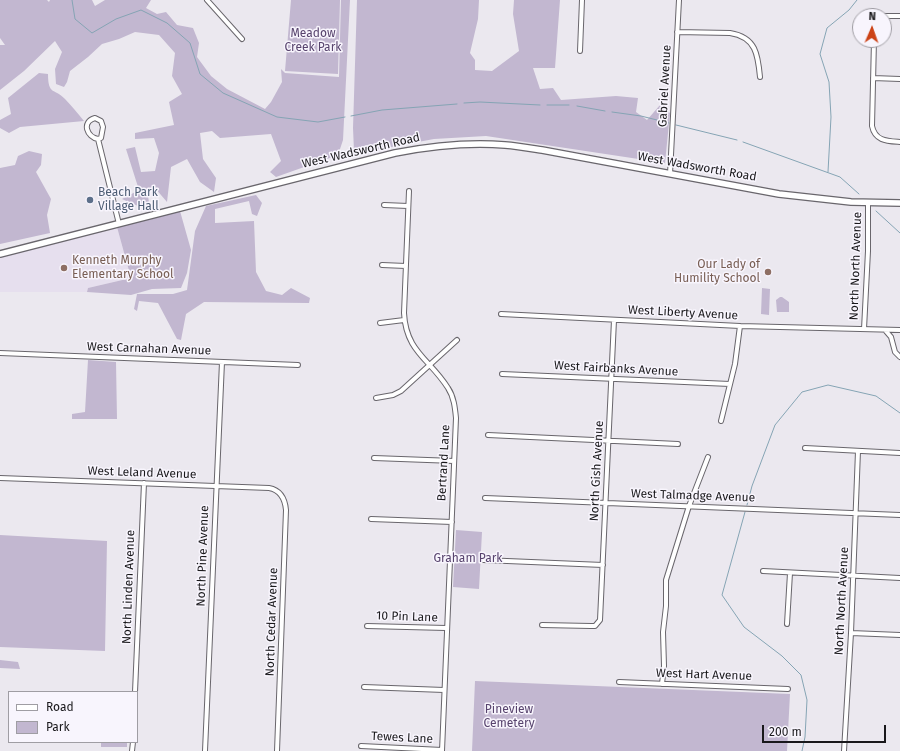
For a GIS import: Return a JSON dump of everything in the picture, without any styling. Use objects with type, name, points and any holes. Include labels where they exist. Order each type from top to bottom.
[{"type":"main road","name":"West Wadsworth Road","points":[[0,254],[395,153],[431,147],[466,144],[505,145],[542,150],[794,196],[900,203]]},
{"type":"street","points":[[207,0],[242,39]]},
{"type":"street","points":[[580,51],[582,0]]},
{"type":"street","name":"Gabriel Avenue","points":[[670,174],[679,0]]},
{"type":"street","points":[[677,32],[738,34],[752,45],[756,52],[760,77]]},
{"type":"street","points":[[874,48],[872,131],[881,140],[900,142]]},
{"type":"street","points":[[873,78],[900,79]]},
{"type":"street","points":[[95,118],[101,121],[103,127],[101,138],[98,139],[91,136],[86,127],[91,119],[95,118]]},
{"type":"street","points":[[98,139],[119,224]]},
{"type":"street","name":"Bertrand Lane","points":[[408,191],[404,320],[408,337],[420,356],[448,388],[454,405],[456,418],[442,751]]},
{"type":"street","name":"North North Avenue","points":[[864,329],[869,236],[868,202]]},
{"type":"street","points":[[384,205],[408,206]]},
{"type":"street","points":[[382,266],[406,266]]},
{"type":"street","name":"West Liberty Avenue","points":[[501,314],[740,326],[900,330]]},
{"type":"street","points":[[380,323],[404,320]]},
{"type":"street","name":"North Gish Avenue","points":[[542,625],[591,626],[598,623],[600,615],[614,320]]},
{"type":"street","points":[[721,421],[735,364],[740,326]]},
{"type":"street","points":[[885,330],[891,337],[895,352],[900,357]]},
{"type":"street","points":[[376,398],[393,395],[401,391],[457,340]]},
{"type":"street","name":"West Carnahan Avenue","points":[[0,353],[298,365]]},
{"type":"street","name":"North Pine Avenue","points":[[205,751],[222,362]]},
{"type":"street","name":"West Fairbanks Avenue","points":[[502,374],[730,384]]},
{"type":"street","points":[[488,435],[678,444]]},
{"type":"street","points":[[805,448],[900,453]]},
{"type":"street","name":"North North Avenue","points":[[844,751],[851,633],[858,451]]},
{"type":"street","points":[[662,684],[664,666],[663,632],[666,606],[666,580],[690,506],[708,457]]},
{"type":"street","points":[[374,458],[454,461]]},
{"type":"street","name":"West Leland Avenue","points":[[0,478],[268,488],[273,489],[281,495]]},
{"type":"street","name":"North Linden Avenue","points":[[135,691],[144,483]]},
{"type":"street","name":"North Cedar Avenue","points":[[277,751],[286,510],[286,501],[281,495]]},
{"type":"street","name":"West Talmadge Avenue","points":[[485,498],[900,515]]},
{"type":"street","points":[[371,519],[452,522]]},
{"type":"street","points":[[483,560],[603,565]]},
{"type":"street","points":[[762,571],[900,578]]},
{"type":"street","points":[[787,624],[790,573]]},
{"type":"street","name":"10 Pin Lane","points":[[367,626],[446,628]]},
{"type":"street","points":[[851,633],[900,635]]},
{"type":"street","name":"West Hart Avenue","points":[[619,682],[788,689]]},
{"type":"street","points":[[364,687],[444,690]]},
{"type":"street","name":"Tewes Lane","points":[[361,746],[442,751]]},
{"type":"shaded area","name":"Kenneth Murphy Elementary School","points":[[117,227],[131,278],[88,288],[87,292],[0,292],[0,257]]},
{"type":"green space","points":[[0,0],[47,0],[49,2],[50,0],[92,0],[95,6],[105,0],[151,0],[146,8],[157,14],[166,12],[177,25],[193,28],[199,43],[197,57],[211,76],[227,89],[265,109],[271,102],[282,82],[281,69],[285,73],[339,77],[341,0],[350,0],[343,140],[338,155],[276,177],[270,172],[281,161],[271,134],[220,138],[212,131],[200,133],[203,159],[216,178],[214,192],[200,182],[187,159],[171,167],[167,202],[155,188],[147,188],[149,203],[138,206],[122,199],[139,190],[126,149],[135,147],[141,172],[155,171],[159,153],[154,138],[135,139],[135,133],[174,125],[169,102],[182,94],[172,76],[175,53],[159,35],[135,32],[102,44],[70,71],[64,87],[56,84],[55,69],[62,52],[55,41],[24,71],[0,90],[0,45],[5,45],[0,38]]},
{"type":"green space","name":"Meadow Creek Park","points":[[291,0],[340,0],[338,74],[285,71]]},
{"type":"green space","points":[[357,0],[479,0],[478,19],[470,53],[475,60],[475,70],[492,71],[519,51],[513,14],[514,0],[560,0],[555,68],[533,68],[540,89],[553,88],[561,100],[616,96],[638,98],[636,112],[647,120],[660,105],[670,113],[665,163],[486,136],[434,139],[364,152],[354,151],[353,128]]},
{"type":"green space","points":[[39,73],[48,74],[49,86],[51,89],[65,99],[84,121],[20,127],[9,133],[0,128],[0,120],[11,114],[8,98]]},
{"type":"green space","points":[[29,151],[42,154],[41,165],[36,172],[51,199],[47,215],[50,233],[0,244],[0,168],[15,165],[18,156]]},
{"type":"green space","points":[[256,195],[262,203],[257,216],[252,214],[249,201],[215,209],[215,223],[254,221],[256,272],[266,291],[282,295],[291,288],[310,298],[309,303],[204,302],[186,314],[181,340],[177,339],[158,303],[139,301],[137,311],[134,309],[137,294],[173,294],[187,290],[195,231],[206,206]]},
{"type":"green space","points":[[180,211],[191,250],[187,273],[181,288],[152,289],[131,295],[87,292],[88,288],[131,278],[117,227]]},
{"type":"green space","points":[[762,288],[770,289],[769,315],[761,314]]},
{"type":"green space","points":[[780,297],[789,302],[789,312],[777,312],[776,300]]},
{"type":"green space","points":[[88,360],[116,362],[117,419],[72,419],[72,414],[85,412]]},
{"type":"green space","name":"Graham Park","points":[[456,530],[482,532],[479,589],[453,587]]},
{"type":"green space","points":[[0,535],[107,541],[105,651],[0,647]]},
{"type":"green space","points":[[0,660],[18,662],[20,669],[0,668]]},
{"type":"green space","name":"Pineview Cemetery","points":[[475,681],[790,694],[787,751],[472,751]]},
{"type":"green space","points":[[101,743],[127,743],[127,747],[101,747]]},
{"type":"waterway","points":[[72,0],[75,19],[92,33],[116,19],[141,10],[167,23],[190,43],[200,74],[223,93],[277,117],[318,122],[345,117]]},
{"type":"waterway","points":[[828,172],[831,117],[829,82],[820,54],[827,28],[849,10],[857,0]]},
{"type":"waterway","points":[[464,103],[480,102],[540,105]]},
{"type":"waterway","points":[[351,116],[382,110],[457,104]]},
{"type":"waterway","points":[[547,105],[569,105]]},
{"type":"waterway","points":[[577,106],[605,111]]},
{"type":"waterway","points":[[612,112],[641,116],[669,123]]},
{"type":"waterway","points":[[676,125],[737,140]]},
{"type":"waterway","points":[[743,142],[840,177],[859,194]]},
{"type":"waterway","points":[[876,211],[900,233]]},
{"type":"waterway","points":[[747,505],[752,486],[775,425],[802,392],[828,385],[876,396],[900,413]]},
{"type":"waterway","points":[[745,512],[722,595],[744,627],[782,656],[801,675],[807,700],[805,737],[802,751]]},
{"type":"place","name":"Beach Park Village Hall","points":[[90,200]]},
{"type":"place","name":"Kenneth Murphy Elementary School","points":[[64,268]]},
{"type":"place","name":"Our Lady of Humility School","points":[[768,272]]}]
